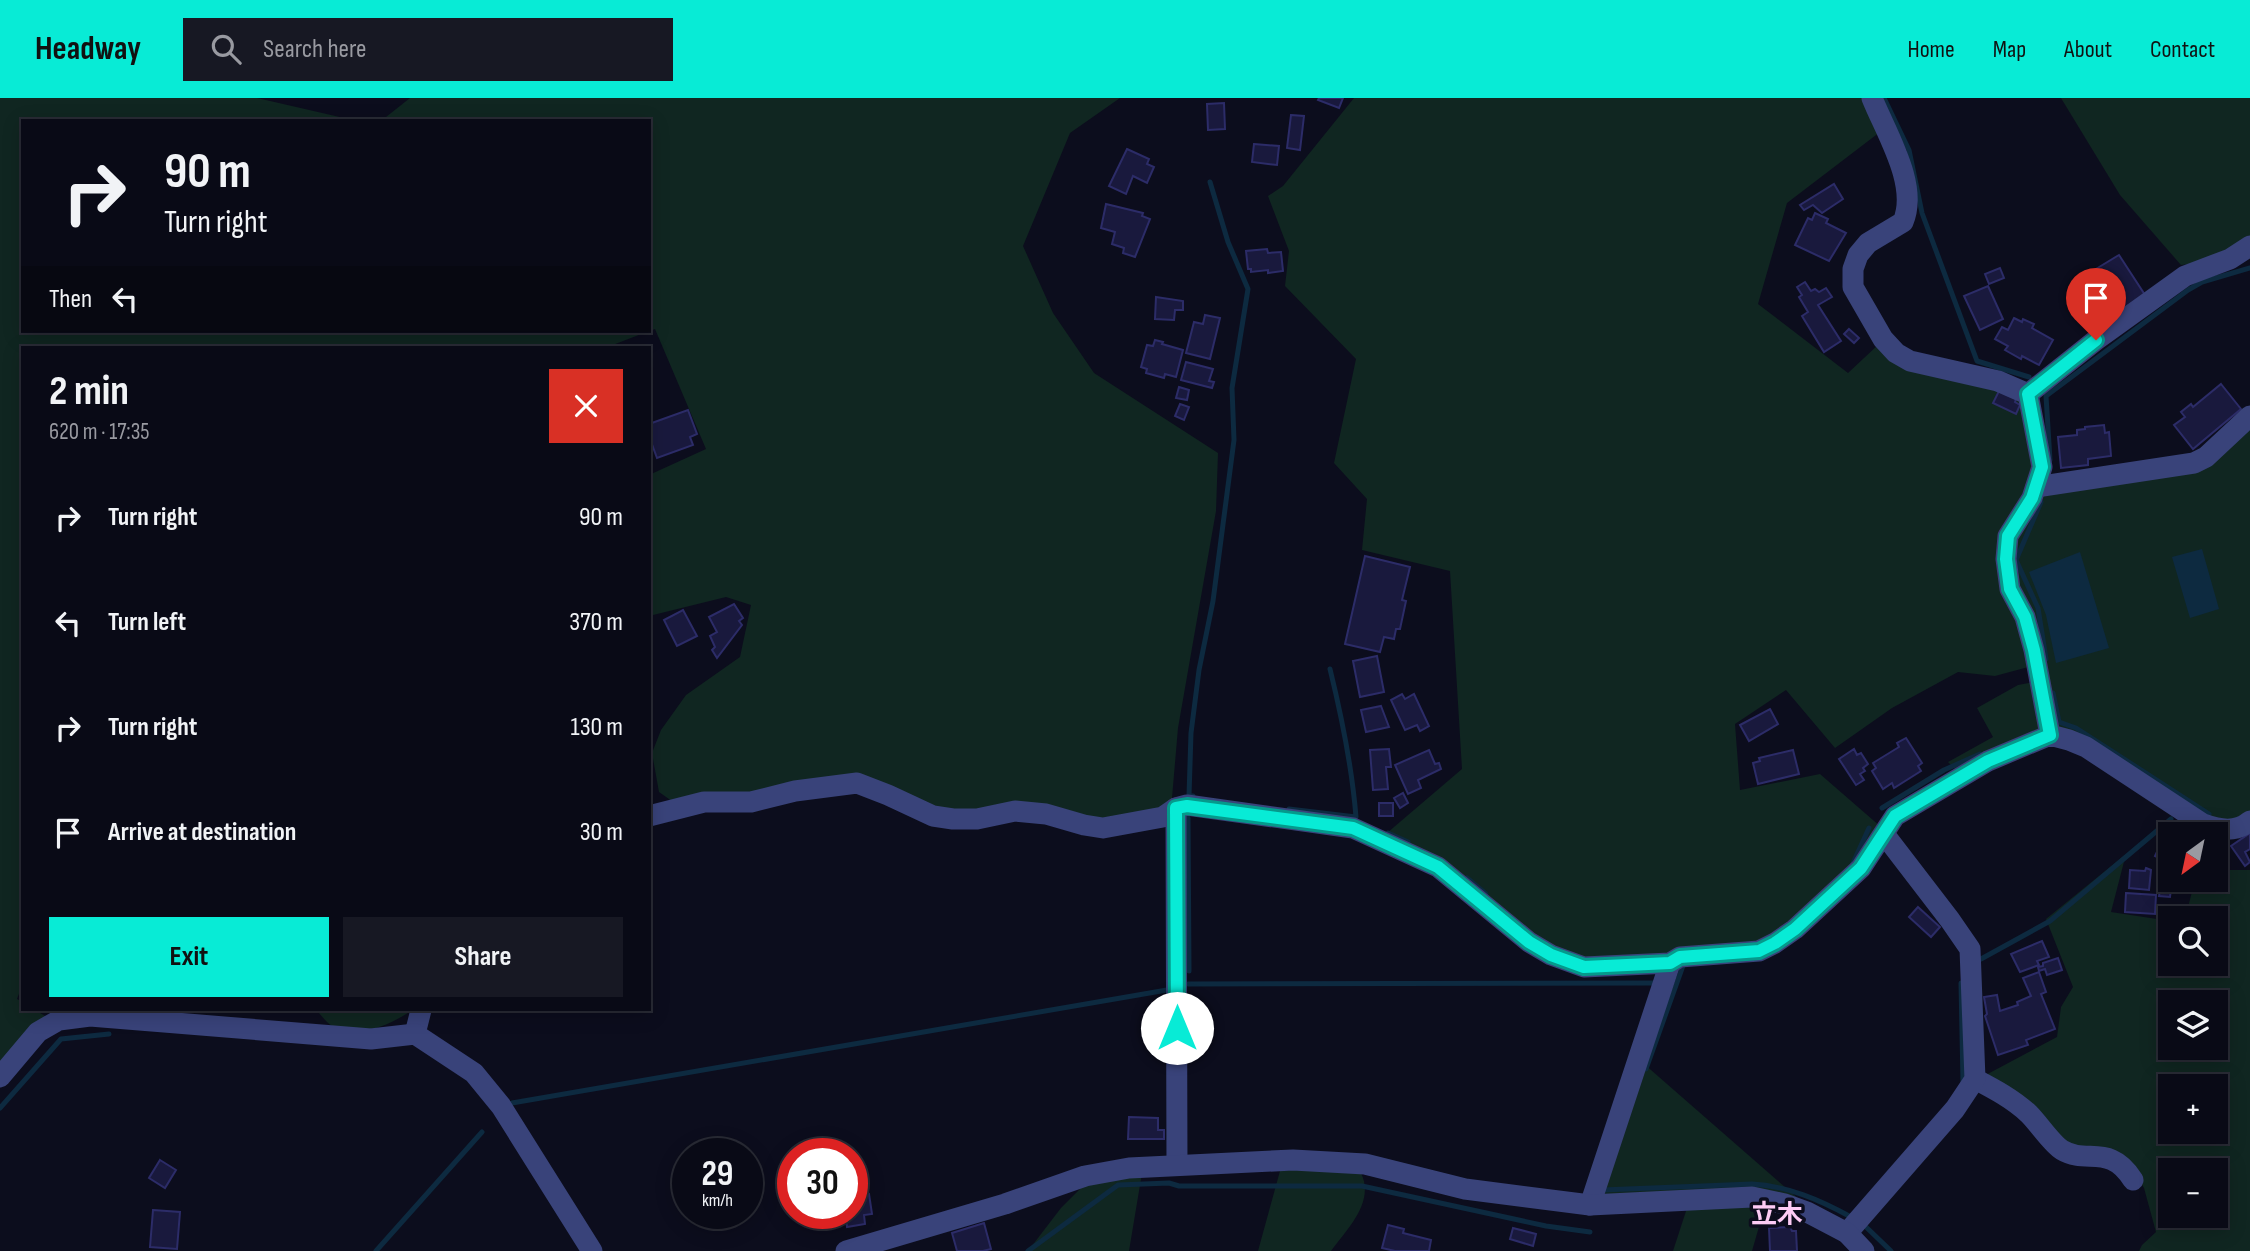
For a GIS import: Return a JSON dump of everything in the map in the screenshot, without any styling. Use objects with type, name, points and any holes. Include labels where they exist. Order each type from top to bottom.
[{"type":"street","points":[[1872,98],[1898,156],[1908,203],[1903,222],[1868,243],[1858,255],[1853,270],[1853,287],[1883,339],[1896,353],[1910,361],[1998,381],[2028,394]]},
{"type":"street","points":[[2028,394],[2096,340],[2185,276],[2230,259],[2250,246]]},
{"type":"street","points":[[2028,394],[2042,467],[2032,498],[2008,536],[2006,559],[2010,589],[2025,617],[2034,650],[2050,735]]},
{"type":"street","points":[[2036,487],[2194,463],[2206,457],[2250,416]]},
{"type":"street","points":[[651,816],[704,803],[751,802],[795,791],[857,783],[933,816],[953,819],[976,819],[1015,811],[1046,814],[1103,828],[1163,817],[1176,808],[1187,806],[1353,828],[1438,867],[1529,942],[1551,955],[1584,967],[1759,951],[1795,929],[1861,868],[1895,816],[1988,761],[2050,735],[2086,747],[2203,824],[2231,830],[2242,828],[2250,821]]},
{"type":"street","points":[[1176,808],[1177,1166]]},
{"type":"street","points":[[1847,1233],[1955,1109],[1975,1079],[1970,949],[1884,834]]},
{"type":"street","points":[[1590,1205],[1680,959]]},
{"type":"street","points":[[415,1034],[421,1011]]},
{"type":"street","points":[[0,1077],[38,1032],[59,1020],[90,1016],[371,1039],[415,1034],[474,1073],[501,1106],[592,1251]]},
{"type":"street","points":[[1975,1079],[2009,1098],[2029,1114],[2061,1150],[2114,1160],[2126,1169],[2133,1180]]},
{"type":"street","points":[[846,1251],[1005,1204],[1086,1176],[1129,1168],[1293,1160],[1365,1164],[1465,1189],[1590,1205],[1752,1197],[1807,1212],[1847,1233],[1864,1251]]},
{"type":"green space","points":[[0,98],[257,98],[348,119],[21,119],[21,333],[644,333],[610,346],[21,346],[21,988],[17,999],[21,1001],[21,1011],[37,1011],[52,1020],[0,1071]]},
{"type":"green space","points":[[410,98],[1120,98],[1070,133],[1023,246],[1053,313],[1094,373],[1218,453],[1216,511],[1178,728],[1172,798],[1164,809],[1101,822],[939,811],[858,780],[676,804],[659,792],[652,753],[661,730],[686,695],[740,657],[751,605],[726,597],[651,616],[651,474],[706,449],[655,329],[651,330],[651,119],[384,119]]},
{"type":"green space","points":[[1354,98],[1866,98],[1880,132],[1787,203],[1758,304],[1848,373],[1879,344],[2018,393],[2038,476],[2007,529],[2032,666],[1995,676],[1958,672],[1892,708],[1835,748],[1786,690],[1735,724],[1740,790],[1820,774],[1881,827],[1857,866],[1759,946],[1597,962],[1553,950],[1387,833],[1462,769],[1450,571],[1362,550],[1367,499],[1334,463],[1356,359],[1285,286],[1289,251],[1268,196],[1283,186]]},
{"type":"green space","points":[[2061,98],[2250,98],[2250,257],[2181,265],[2120,195]]},
{"type":"green space","points":[[2250,421],[2250,815],[2228,822],[2215,822],[2056,730],[2013,580],[2012,543],[2041,490],[2197,466]]},
{"type":"green space","points":[[2034,682],[2042,727],[1957,771],[1948,762],[1993,737],[1977,708],[2018,685]]},
{"type":"green space","points":[[2126,854],[2111,912],[2158,919],[2158,976],[2228,976],[2228,906],[2188,906],[2192,892],[2228,892],[2228,870],[2250,870],[2250,1251],[2139,1251],[2156,1232],[2144,1188],[2132,1168],[2069,1147],[1982,1077],[2057,1037],[2061,1007],[2073,987],[2046,919]]},
{"type":"green space","points":[[317,1011],[410,1011],[395,1021],[362,1031],[341,1030]]},
{"type":"green space","points":[[1643,1063],[1801,1201],[1601,1198]]},
{"type":"green space","points":[[1302,1169],[1361,1173],[1365,1194],[1358,1214],[1331,1251],[1258,1251],[1280,1171]]},
{"type":"green space","points":[[1142,1173],[1129,1251],[1028,1251],[1061,1208],[1087,1182]]},
{"type":"green space","points":[[1765,1206],[1752,1251],[1673,1251],[1687,1208]]},
{"type":"water","points":[[2202,549],[2219,609],[2190,618],[2172,557]]},
{"type":"water","points":[[2080,552],[2109,648],[2056,663],[2046,615],[2029,572]]},
{"type":"building","points":[[1343,98],[1339,108],[1318,100]]},
{"type":"building","points":[[1224,103],[1225,129],[1208,130],[1207,104]]},
{"type":"building","points":[[1291,115],[1304,116],[1300,150],[1287,148]]},
{"type":"building","points":[[1254,144],[1279,146],[1277,165],[1252,162]]},
{"type":"building","points":[[1127,149],[1149,159],[1147,164],[1154,167],[1147,183],[1133,176],[1126,194],[1109,186]]},
{"type":"building","points":[[1834,184],[1843,199],[1822,213],[1813,205],[1804,210],[1800,205]]},
{"type":"building","points":[[1106,204],[1143,213],[1142,216],[1150,219],[1135,257],[1123,253],[1124,248],[1112,244],[1115,232],[1101,228]]},
{"type":"building","points":[[1815,213],[1828,219],[1826,223],[1846,233],[1829,261],[1795,245],[1808,218],[1812,220]]},
{"type":"building","points":[[1267,249],[1268,253],[1281,252],[1283,271],[1251,272],[1251,269],[1248,269],[1246,251]]},
{"type":"building","points":[[2119,255],[2145,295],[2117,312],[2091,272]]},
{"type":"building","points":[[2000,268],[2004,278],[1989,284],[1985,274]]},
{"type":"building","points":[[1805,282],[1811,291],[1815,289],[1819,292],[1826,288],[1832,297],[1818,305],[1841,341],[1824,352],[1802,316],[1808,312],[1799,297],[1802,295],[1797,287]]},
{"type":"building","points":[[1988,286],[2003,319],[1980,330],[1964,296]]},
{"type":"building","points":[[1156,297],[1183,301],[1183,310],[1175,310],[1174,320],[1155,319]]},
{"type":"building","points":[[1205,315],[1220,318],[1210,359],[1186,353],[1194,322],[1203,324]]},
{"type":"building","points":[[2014,318],[2034,324],[2032,328],[2053,340],[2039,365],[2005,350],[2008,346],[1995,339],[2002,327],[2008,330]]},
{"type":"building","points":[[1849,329],[1859,338],[1854,343],[1844,334]]},
{"type":"building","points":[[1155,340],[1183,350],[1176,377],[1165,374],[1164,378],[1146,373],[1147,369],[1141,367],[1147,345],[1153,346]]},
{"type":"building","points":[[1186,362],[1213,369],[1209,381],[1214,382],[1212,388],[1181,380]]},
{"type":"building","points":[[2221,384],[2241,409],[2193,449],[2174,425],[2185,417],[2181,412],[2191,404],[2193,407]]},
{"type":"building","points":[[1179,387],[1189,390],[1187,400],[1176,398]]},
{"type":"building","points":[[1999,391],[2016,399],[2015,402],[2020,405],[2016,414],[1993,403]]},
{"type":"building","points":[[1180,404],[1189,407],[1184,420],[1175,416]]},
{"type":"building","points":[[688,410],[697,434],[690,437],[693,445],[657,458],[651,442],[651,423]]},
{"type":"building","points":[[2104,425],[2105,433],[2109,432],[2111,456],[2088,459],[2088,465],[2061,468],[2058,437],[2077,435],[2077,430],[2085,427]]},
{"type":"building","points":[[1365,556],[1410,567],[1402,600],[1406,601],[1400,629],[1396,629],[1394,639],[1384,637],[1380,652],[1345,644]]},
{"type":"building","points":[[734,604],[743,618],[739,621],[742,625],[717,658],[712,650],[715,647],[710,636],[717,632],[709,617]]},
{"type":"building","points":[[683,610],[697,636],[677,646],[664,620]]},
{"type":"building","points":[[1377,656],[1384,692],[1360,697],[1353,661]]},
{"type":"building","points":[[1402,694],[1405,699],[1414,694],[1429,726],[1420,731],[1417,725],[1405,730],[1391,700]]},
{"type":"building","points":[[1381,706],[1389,727],[1366,732],[1361,710]]},
{"type":"building","points":[[1770,709],[1778,724],[1749,741],[1740,725]]},
{"type":"building","points":[[1906,738],[1922,763],[1918,766],[1921,771],[1894,788],[1892,783],[1883,789],[1872,771],[1876,768],[1873,763],[1899,747],[1897,743]]},
{"type":"building","points":[[1389,749],[1391,767],[1386,767],[1388,789],[1373,790],[1370,750]]},
{"type":"building","points":[[1854,749],[1857,755],[1861,753],[1868,764],[1860,774],[1864,780],[1856,785],[1839,759]]},
{"type":"building","points":[[1429,750],[1435,764],[1439,763],[1441,769],[1418,780],[1421,788],[1408,794],[1395,765]]},
{"type":"building","points":[[1793,750],[1799,774],[1758,784],[1753,763],[1760,761],[1759,758]]},
{"type":"building","points":[[1403,793],[1408,803],[1400,808],[1394,798]]},
{"type":"building","points":[[1379,803],[1393,803],[1393,816],[1379,816]]},
{"type":"building","points":[[2250,833],[2250,849],[2245,852],[2250,862],[2245,866],[2231,846]]},
{"type":"building","points":[[2146,868],[2151,870],[2149,890],[2129,888],[2130,870],[2145,871]]},
{"type":"building","points":[[2160,892],[2171,892],[2170,897],[2159,896]]},
{"type":"building","points":[[2126,893],[2156,895],[2155,914],[2125,912]]},
{"type":"building","points":[[1918,907],[1940,927],[1931,937],[1909,917]]},
{"type":"building","points":[[2042,941],[2049,957],[2037,961],[2039,965],[2020,972],[2011,954]]},
{"type":"building","points":[[2058,958],[2062,970],[2047,975],[2045,969],[2039,971],[2038,967],[2043,966],[2043,963]]},
{"type":"building","points":[[2039,972],[2046,992],[2041,994],[2055,1029],[2026,1040],[2028,1045],[1998,1055],[1985,1016],[1987,1014],[1984,997],[1997,995],[2000,1011],[2018,1005],[2017,1002],[2031,996],[2023,978]]},
{"type":"building","points":[[1129,1117],[1158,1118],[1158,1130],[1164,1130],[1164,1139],[1128,1139]]},
{"type":"building","points":[[160,1160],[176,1170],[165,1188],[149,1178]]},
{"type":"building","points":[[868,1194],[872,1214],[868,1214]]},
{"type":"building","points":[[153,1210],[180,1212],[177,1249],[150,1247]]},
{"type":"building","points":[[984,1223],[991,1249],[957,1251],[952,1233]]},
{"type":"building","points":[[1388,1225],[1404,1229],[1403,1233],[1431,1240],[1429,1251],[1395,1251],[1382,1248]]},
{"type":"building","points":[[1790,1227],[1792,1231],[1796,1231],[1797,1251],[1770,1251],[1769,1228]]},
{"type":"building","points":[[1513,1228],[1536,1234],[1533,1246],[1510,1239]]},
{"type":"waterway","points":[[1884,98],[1909,150],[1922,213],[1977,361],[2029,377]]},
{"type":"waterway","points":[[1193,796],[1189,796],[1191,733],[1199,670],[1213,601],[1234,440],[1232,388],[1248,289],[1228,242],[1210,182]]},
{"type":"waterway","points":[[2050,460],[2046,396],[2188,290],[2202,282],[2250,268]]},
{"type":"waterway","points":[[2041,502],[2016,560],[2038,608],[2046,659]]},
{"type":"waterway","points":[[1289,809],[1356,817],[1346,743],[1330,669]]},
{"type":"waterway","points":[[2053,693],[2059,722],[2076,728],[2209,814]]},
{"type":"waterway","points":[[1882,808],[1944,770],[1980,754]]},
{"type":"waterway","points":[[1188,818],[1189,971]]},
{"type":"waterway","points":[[1981,959],[2050,921],[2171,819]]},
{"type":"waterway","points":[[1853,863],[1869,828]]},
{"type":"waterway","points":[[1388,833],[1408,842]]},
{"type":"waterway","points":[[1467,878],[1486,894]]},
{"type":"waterway","points":[[1646,1069],[1684,963]]},
{"type":"waterway","points":[[1188,984],[1655,983]]},
{"type":"waterway","points":[[1961,983],[1963,1082]]},
{"type":"waterway","points":[[512,1103],[1167,990]]},
{"type":"waterway","points":[[0,1108],[61,1039],[109,1034]]},
{"type":"waterway","points":[[376,1251],[482,1132]]},
{"type":"waterway","points":[[1028,1251],[1118,1185],[1169,1183],[1179,1186],[1362,1186],[1546,1226],[1590,1232]]},
{"type":"waterway","points":[[1602,1190],[1765,1185],[1803,1195],[1851,1217],[1853,1215]]},
{"type":"waterway","points":[[1865,1226],[1891,1251]]},
{"type":"district","name":"立木","points":[[1777,1215]]},
{"type":"route","points":[[1177,1028],[1176,808],[1187,806],[1353,828],[1438,867],[1529,942],[1551,955],[1584,967],[1670,963],[1680,957],[1759,951],[1795,929],[1861,868],[1895,816],[1988,761],[2050,735],[2025,617],[2010,589],[2006,559],[2008,536],[2032,498],[2042,467],[2028,394],[2096,340]]}]
